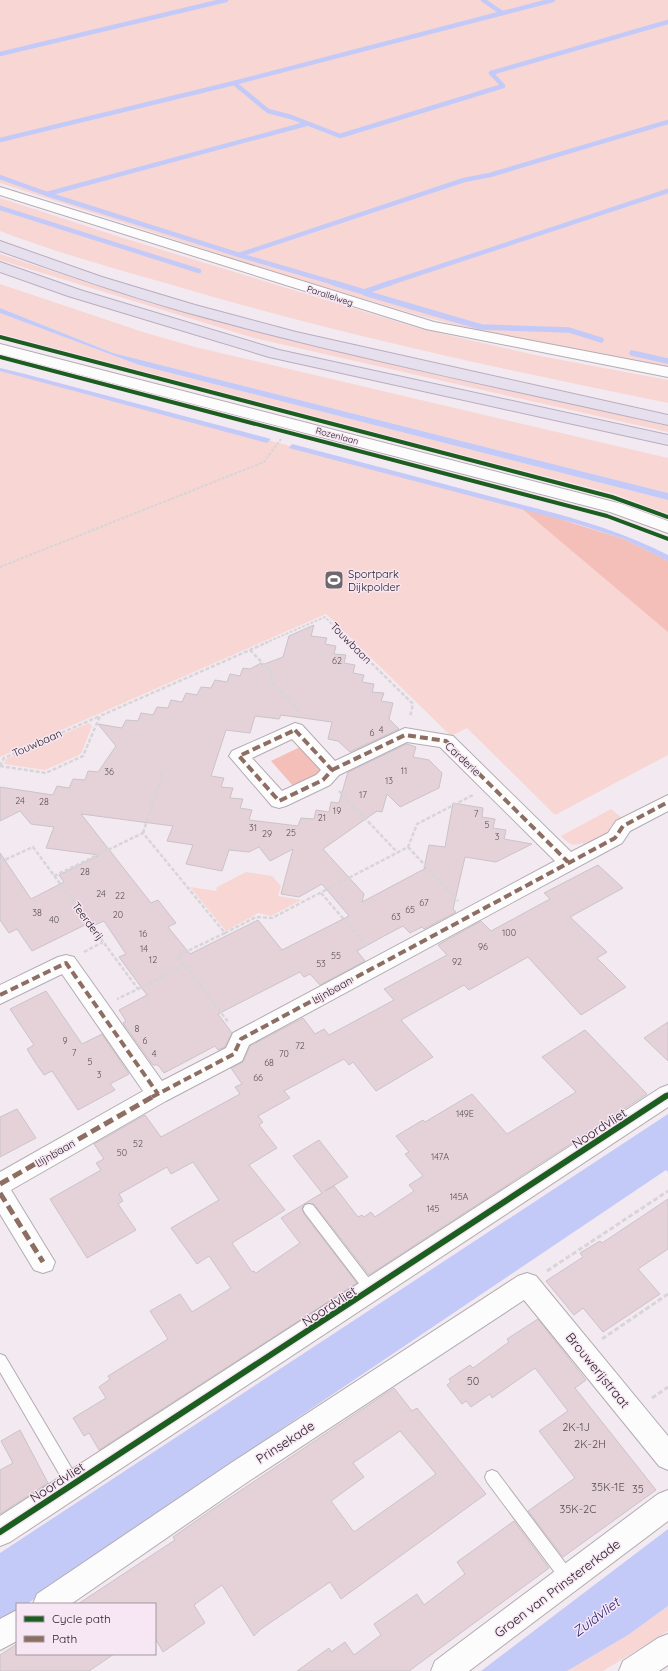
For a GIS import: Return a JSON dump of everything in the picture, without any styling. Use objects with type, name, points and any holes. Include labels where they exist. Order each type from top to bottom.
[{"type":"highway","points":[[0,246],[110,284],[189,308],[294,336],[668,420]]},
{"type":"highway","points":[[0,268],[81,296],[275,354],[668,440]]},
{"type":"street","name":"Parallelweg","points":[[0,191],[431,326],[668,372]]},
{"type":"street","name":"Rozenlaan","points":[[0,349],[616,508],[668,527]]},
{"type":"street","points":[[329,773],[295,730],[239,756],[279,801],[323,780],[329,773],[405,735]]},
{"type":"street","name":"Carderie","points":[[405,735],[446,741],[568,862]]},
{"type":"street","name":"Lijnbaan","points":[[0,1184],[158,1094],[234,1054],[241,1039],[615,838],[623,826],[668,802]]},
{"type":"street","points":[[0,995],[66,963],[158,1094]]},
{"type":"street","name":"Noordvliet","points":[[0,1532],[372,1291],[668,1095]]},
{"type":"street","points":[[0,1193],[42,1262]]},
{"type":"street","name":"Brouwerijstraat","points":[[527,1284],[668,1457]]},
{"type":"street","name":"Prinsekade","points":[[47,1603],[240,1472],[527,1284]]},
{"type":"street","name":"Groen van Prinstererkade","points":[[445,1671],[668,1504]]},
{"type":"street","points":[[0,1636],[16,1625]]},
{"type":"street","points":[[634,1671],[668,1648]]},
{"type":"lane","points":[[310,1209],[372,1291]]},
{"type":"lane","points":[[0,1360],[73,1486]]},
{"type":"lane","points":[[492,1477],[569,1579]]},
{"type":"path","points":[[0,567],[264,462],[278,443]]},
{"type":"path","points":[[250,650],[272,673],[270,681],[304,717],[301,728],[295,730]]},
{"type":"path","points":[[54,876],[143,833],[164,768]]},
{"type":"path","points":[[329,773],[398,853]]},
{"type":"path","points":[[241,1039],[177,956],[256,917],[272,918],[398,853],[408,847],[417,824],[491,786]]},
{"type":"path","points":[[143,833],[225,933]]},
{"type":"path","points":[[408,847],[471,915]]},
{"type":"path","points":[[321,893],[382,963]]},
{"type":"path","points":[[99,1008],[184,965]]},
{"type":"path","points":[[527,1284],[668,1191]]},
{"type":"path","points":[[583,1352],[668,1294]]},
{"type":"shaded area","points":[[0,0],[668,0],[668,370],[476,330],[421,316],[284,275],[0,183]]},
{"type":"shaded area","points":[[0,198],[120,237],[418,328],[535,355],[668,380],[668,403],[542,377],[355,334],[231,302],[84,259],[0,231]]},
{"type":"shaded area","points":[[0,254],[150,303],[270,335],[668,426],[668,432],[254,338],[0,260]]},
{"type":"shaded area","points":[[0,284],[143,332],[195,347],[668,458],[668,493],[113,353],[0,308]]},
{"type":"shaded area","points":[[0,313],[139,365],[668,500],[668,515],[615,494],[0,337]]},
{"type":"shaded area","name":"Sportpark Dijkpolder","points":[[0,370],[546,513],[668,558],[668,755],[555,815],[467,728],[451,736],[326,614],[0,757]]},
{"type":"shaded area","points":[[520,507],[624,539],[668,561],[668,632]]},
{"type":"shaded area","points":[[89,723],[92,726],[81,754],[45,770],[4,764],[6,759]]},
{"type":"shaded area","points":[[300,747],[323,768],[320,775],[294,787],[271,761]]},
{"type":"shaded area","points":[[611,809],[623,819],[610,826],[609,834],[586,846],[582,843],[575,845],[570,844],[561,836]]},
{"type":"shaded area","points":[[246,872],[272,876],[281,886],[278,896],[301,900],[271,916],[258,913],[226,931],[190,887],[216,891],[217,887]]},
{"type":"shaded area","points":[[668,1606],[668,1631],[603,1671],[567,1671],[628,1635]]},
{"type":"water","points":[[0,308],[113,353],[668,493],[668,500],[139,365],[0,313]]},
{"type":"water","points":[[0,368],[271,439],[267,443],[0,371]]},
{"type":"water","points":[[292,444],[535,508],[603,528],[668,555],[668,561],[624,539],[574,523],[289,448]]},
{"type":"water","points":[[668,1114],[668,1172],[666,1170],[155,1514],[28,1603],[16,1603],[16,1612],[0,1623],[0,1553]]},
{"type":"water","name":"Zuidvliet","points":[[668,1529],[668,1606],[628,1635],[567,1671],[481,1671]]},
{"type":"building","points":[[314,625],[311,636],[327,638],[325,644],[336,646],[334,654],[346,655],[344,663],[355,665],[353,673],[364,675],[362,682],[374,684],[372,692],[384,693],[381,701],[393,703],[389,719],[399,729],[350,752],[338,741],[328,739],[332,722],[281,715],[279,719],[255,716],[250,733],[226,730],[211,776],[224,778],[221,787],[233,788],[230,798],[243,799],[240,808],[252,810],[249,820],[298,826],[301,818],[314,819],[316,810],[329,812],[331,802],[339,803],[348,772],[407,744],[416,747],[413,757],[429,760],[442,773],[439,788],[400,807],[387,794],[382,812],[377,811],[323,849],[364,894],[362,902],[426,868],[424,868],[429,845],[445,847],[453,803],[483,808],[482,817],[495,819],[493,828],[506,830],[504,839],[532,844],[496,862],[465,857],[453,909],[456,912],[424,929],[422,927],[410,933],[403,926],[384,936],[357,951],[365,961],[320,985],[310,974],[304,977],[300,972],[218,1014],[232,1033],[225,1047],[218,1050],[215,1046],[164,1073],[158,1065],[153,1065],[123,1023],[126,1021],[119,1010],[147,995],[119,957],[126,954],[104,921],[95,925],[93,921],[32,951],[17,929],[9,933],[0,920],[0,853],[31,899],[64,882],[59,875],[99,855],[46,848],[54,827],[31,824],[20,811],[0,821],[0,787],[53,795],[57,786],[69,788],[73,779],[85,780],[88,771],[98,772],[116,746],[98,724],[122,728],[126,720],[138,721],[141,713],[153,715],[157,707],[168,708],[171,700],[182,702],[186,693],[197,695],[201,687],[211,688],[215,680],[227,682],[230,674],[240,676],[243,668],[250,669],[261,663],[262,665],[283,657],[289,636]],"holes":[[[81,814],[173,826],[167,841],[193,845],[186,864],[222,871],[229,850],[249,852],[259,847],[270,861],[293,849],[281,894],[299,897],[322,884],[349,916],[282,950],[258,920],[190,954],[168,927],[176,923],[158,900],[151,903]]]},
{"type":"building","points":[[598,865],[623,888],[570,917],[607,952],[597,958],[626,987],[581,1015],[528,957],[469,990],[464,985],[401,1020],[433,1057],[376,1091],[353,1062],[349,1065],[344,1059],[284,1091],[290,1098],[258,1116],[263,1122],[259,1125],[277,1148],[249,1165],[285,1210],[232,1243],[252,1272],[254,1271],[256,1273],[300,1243],[281,1218],[322,1193],[293,1156],[319,1140],[348,1177],[325,1191],[334,1186],[358,1217],[362,1215],[364,1217],[371,1212],[375,1217],[414,1191],[409,1185],[423,1176],[405,1154],[409,1152],[396,1136],[423,1120],[425,1122],[472,1094],[507,1134],[576,1092],[542,1057],[585,1030],[647,1094],[369,1275],[314,1204],[305,1204],[302,1208],[304,1214],[357,1283],[99,1450],[89,1433],[84,1436],[73,1418],[106,1398],[99,1387],[110,1379],[108,1376],[168,1339],[150,1311],[180,1294],[192,1312],[231,1288],[209,1256],[197,1264],[171,1228],[219,1200],[193,1162],[171,1174],[167,1167],[119,1194],[123,1201],[118,1204],[136,1230],[87,1258],[50,1199],[101,1170],[96,1163],[104,1159],[94,1144],[145,1115],[161,1137],[240,1094],[235,1087],[242,1084],[231,1068],[243,1062],[250,1046],[303,1018],[315,1034],[324,1029],[329,1035],[394,1000],[384,989],[447,955],[438,945],[481,921],[491,931],[550,899],[544,893]]},
{"type":"building","points":[[46,991],[82,1044],[102,1034],[129,1074],[110,1084],[115,1090],[78,1110],[52,1071],[44,1075],[35,1062],[27,1049],[34,1045],[10,1009]]},
{"type":"building","points":[[668,1022],[668,1061],[644,1038]]},
{"type":"building","points":[[17,1109],[36,1138],[0,1157],[0,1117]]},
{"type":"building","points":[[668,1199],[668,1249],[638,1269],[660,1294],[603,1332],[583,1308],[574,1315],[546,1281],[583,1257],[580,1253],[600,1241],[602,1243]]},
{"type":"building","points":[[538,1319],[586,1380],[575,1388],[656,1490],[563,1557],[528,1511],[575,1478],[539,1431],[568,1411],[535,1368],[492,1398],[490,1394],[471,1407],[466,1401],[462,1404],[447,1385],[451,1382],[449,1379],[470,1365],[473,1368],[509,1342],[507,1339]]},
{"type":"building","points":[[394,1388],[412,1411],[417,1408],[486,1494],[341,1599],[330,1582],[261,1629],[254,1636],[222,1585],[194,1605],[205,1623],[163,1652],[156,1640],[156,1603],[80,1603],[175,1540],[173,1537]],"holes":[[[400,1431],[436,1474],[354,1532],[331,1501],[364,1477],[353,1463]]]},
{"type":"building","points":[[20,1430],[48,1483],[0,1514],[0,1470],[13,1463],[1,1441]]},
{"type":"building","points":[[514,1521],[549,1568],[409,1671],[297,1671],[329,1648],[331,1652],[345,1642],[354,1655],[381,1635],[374,1624],[417,1594],[424,1605],[465,1574],[457,1562]]},
{"type":"building","points":[[16,1645],[16,1655],[113,1655],[89,1671],[0,1671],[0,1655]]},
{"type":"waterway","points":[[0,54],[226,0]]},
{"type":"waterway","points":[[483,0],[502,13]]},
{"type":"waterway","points":[[234,83],[553,0]]},
{"type":"waterway","points":[[234,83],[268,111],[291,117],[340,136],[503,86],[491,73],[668,22]]},
{"type":"waterway","points":[[0,140],[234,83]]},
{"type":"waterway","points":[[239,255],[464,180],[490,175],[668,122]]},
{"type":"waterway","points":[[47,194],[306,124]]},
{"type":"waterway","points":[[0,177],[47,194]]},
{"type":"waterway","points":[[390,283],[668,191]]},
{"type":"waterway","points":[[47,194],[239,255]]},
{"type":"waterway","points":[[0,208],[199,271]]},
{"type":"waterway","points":[[239,255],[338,284]]},
{"type":"waterway","points":[[334,283],[364,292],[390,283]]},
{"type":"waterway","points":[[365,293],[481,327],[569,330],[601,340]]},
{"type":"waterway","points":[[632,353],[668,361]]},
{"type":"marked path","points":[[332,770],[295,730],[239,756],[279,801],[323,780],[332,770],[405,735],[446,741],[568,862]]},
{"type":"marked path","points":[[0,1184],[158,1094],[234,1054],[241,1039],[615,838],[623,826],[668,802]]},
{"type":"marked path","points":[[0,995],[66,963],[158,1094]]},
{"type":"marked path","points":[[0,1193],[43,1262]]},
{"type":"cycle path","points":[[0,337],[612,497],[668,517]]},
{"type":"cycle path","points":[[0,357],[607,516],[668,539]]},
{"type":"cycle path","points":[[0,1532],[668,1095]]},
{"type":"place","name":"Sportpark Dijkpolder","points":[[334,580]]}]
